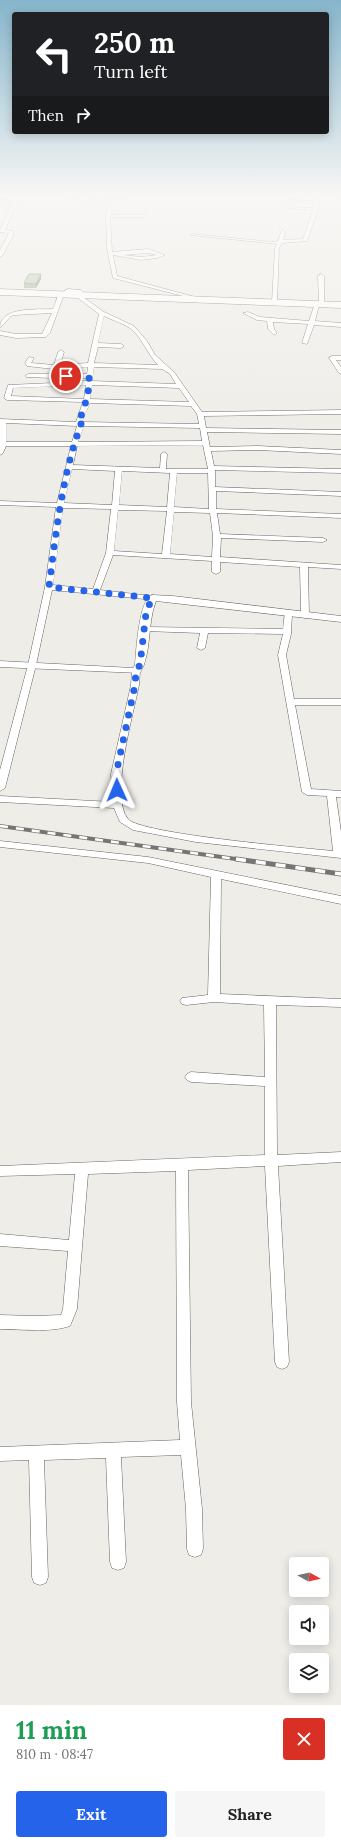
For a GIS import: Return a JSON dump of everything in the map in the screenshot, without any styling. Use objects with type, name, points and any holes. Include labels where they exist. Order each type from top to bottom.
[{"type":"highway","points":[[0,293],[341,306]]},
{"type":"highway","points":[[182,300],[193,298],[319,305]]},
{"type":"street","points":[[115,276],[115,277],[193,298]]},
{"type":"street","points":[[276,276],[276,302]]},
{"type":"street","points":[[305,344],[311,323],[319,305],[321,276]]},
{"type":"street","points":[[0,333],[16,336],[44,336],[47,333],[62,296]]},
{"type":"street","points":[[82,296],[102,312],[132,327],[145,342],[152,356],[163,367],[172,373],[200,414],[211,469],[213,512],[217,536],[216,572]]},
{"type":"street","points":[[0,326],[8,315],[14,313],[55,311]]},
{"type":"street","points":[[0,788],[32,665],[49,587],[60,506],[74,445],[87,401],[90,383],[89,376],[102,312]]},
{"type":"street","points":[[246,313],[259,319],[341,324]]},
{"type":"street","points":[[270,320],[271,329],[274,333]]},
{"type":"street","points":[[95,345],[121,346]]},
{"type":"street","points":[[56,385],[56,367],[61,352]]},
{"type":"street","points":[[325,357],[341,358]]},
{"type":"street","points":[[31,358],[28,363],[29,365],[56,367],[91,365],[163,367]]},
{"type":"street","points":[[332,358],[341,372]]},
{"type":"street","points":[[28,376],[89,376]]},
{"type":"street","points":[[181,386],[90,383],[10,386],[7,398],[193,404]]},
{"type":"street","points":[[200,414],[341,412]]},
{"type":"street","points":[[0,453],[3,444],[2,421],[288,431],[316,435],[341,429]]},
{"type":"street","points":[[316,435],[317,423]]},
{"type":"street","points":[[288,431],[288,439]]},
{"type":"street","points":[[3,444],[207,446],[341,452]]},
{"type":"street","points":[[163,470],[164,454]]},
{"type":"street","points":[[69,467],[174,471],[211,469],[341,471]]},
{"type":"street","points":[[96,591],[110,553],[119,469]]},
{"type":"street","points":[[166,556],[174,471]]},
{"type":"street","points":[[213,489],[341,494]]},
{"type":"street","points":[[0,504],[341,516]]},
{"type":"street","points":[[217,536],[324,540]]},
{"type":"street","points":[[110,553],[341,567]]},
{"type":"street","points":[[304,565],[305,616]]},
{"type":"street","points":[[49,587],[341,619]]},
{"type":"street","points":[[152,598],[146,613],[140,665],[136,671],[135,685],[116,774],[118,805],[123,820],[133,827],[196,839],[338,854],[336,793],[307,792],[282,655],[287,632],[288,614]]},
{"type":"street","points":[[145,629],[287,632]]},
{"type":"street","points":[[201,648],[205,630]]},
{"type":"street","points":[[0,664],[136,671]]},
{"type":"street","points":[[290,702],[341,702]]},
{"type":"street","points":[[0,799],[118,805]]},
{"type":"street","points":[[0,844],[148,860],[341,900]]},
{"type":"street","points":[[214,998],[216,875]]},
{"type":"street","points":[[186,1001],[214,998],[341,1003]]},
{"type":"street","points":[[270,1001],[271,1161],[282,1362]]},
{"type":"street","points":[[191,1077],[271,1082]]},
{"type":"street","points":[[0,1171],[182,1165],[341,1157]]},
{"type":"street","points":[[182,1165],[184,1402],[194,1509],[195,1549]]},
{"type":"street","points":[[0,1322],[34,1323],[65,1320],[70,1310],[82,1168]]},
{"type":"street","points":[[0,1240],[75,1246]]},
{"type":"street","points":[[0,1454],[188,1447]]},
{"type":"street","points":[[113,1450],[118,1562]]},
{"type":"street","points":[[36,1453],[40,1577]]},
{"type":"building","points":[[28,276],[40,276],[36,284],[24,283]]},
{"type":"railway","points":[[0,826],[243,860]]},
{"type":"railway","points":[[236,859],[243,860]]},
{"type":"railway","points":[[243,860],[341,874]]},
{"type":"route","points":[[66,376],[89,376],[90,383],[87,401],[78,424],[81,424],[74,445],[60,506],[49,587],[152,598],[146,613],[142,655],[140,665],[136,671],[135,685],[116,774],[117,790]]}]
